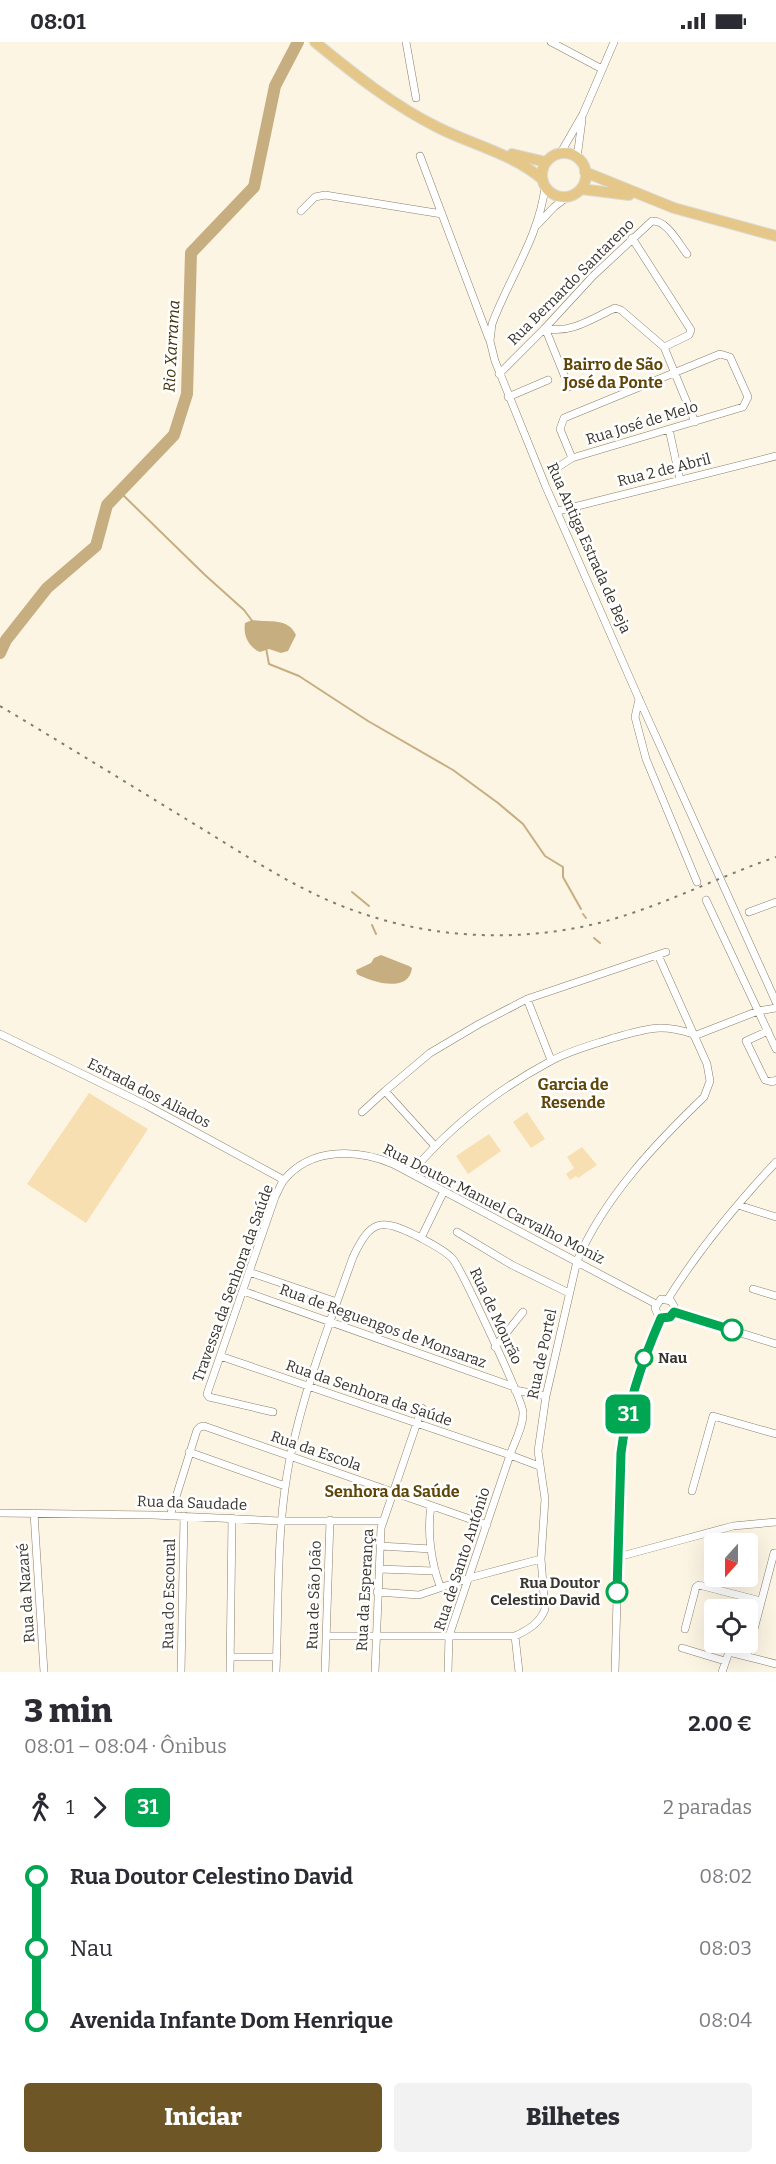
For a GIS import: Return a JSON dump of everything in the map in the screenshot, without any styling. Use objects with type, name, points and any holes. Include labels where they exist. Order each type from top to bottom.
[{"type":"main road","points":[[315,42],[398,105],[440,128],[529,168],[554,195],[567,197],[581,189],[644,198]]},
{"type":"main road","points":[[480,146],[546,162],[560,154],[572,155],[577,158],[585,172],[644,198],[776,236]]},
{"type":"main road","points":[[543,182],[546,162]]},
{"type":"main road","points":[[581,189],[585,172]]},
{"type":"street","points":[[406,42],[416,98]]},
{"type":"street","points":[[551,42],[602,69]]},
{"type":"street","points":[[560,154],[583,114],[614,42]]},
{"type":"street","points":[[577,158],[583,114]]},
{"type":"street","points":[[420,156],[490,341]]},
{"type":"street","points":[[536,227],[543,205],[543,182]]},
{"type":"street","points":[[301,211],[315,198],[325,195],[442,214]]},
{"type":"street","points":[[536,227],[554,207],[567,197]]},
{"type":"street","name":"Rua Bernardo Santareno","points":[[499,374],[593,276],[648,224],[655,220],[666,227],[687,254]]},
{"type":"street","name":"Rua Antiga Estrada de Beja","points":[[536,227],[496,315],[490,341],[508,397],[639,699],[635,717],[646,759],[697,882]]},
{"type":"street","points":[[632,238],[691,330],[689,335],[664,347]]},
{"type":"street","points":[[545,328],[558,331],[573,327],[618,308],[664,347],[695,422]]},
{"type":"street","points":[[545,328],[569,387]]},
{"type":"street","name":"Rua José de Melo","points":[[552,471],[573,458],[743,407],[748,397],[730,357],[720,354],[676,372]]},
{"type":"street","points":[[573,458],[561,429],[564,418],[676,372]]},
{"type":"street","points":[[508,397],[548,380]]},
{"type":"street","points":[[669,429],[680,480]]},
{"type":"street","name":"Rua 2 de Abril","points":[[558,511],[776,456]]},
{"type":"street","points":[[537,464],[552,471],[546,487]]},
{"type":"street","points":[[639,699],[776,1002]]},
{"type":"street","points":[[706,900],[776,1048]]},
{"type":"street","points":[[750,912],[775,904]]},
{"type":"street","points":[[362,1112],[430,1053],[526,999],[666,952]]},
{"type":"street","name":"Rua de Portel","points":[[515,1636],[535,1624],[545,1609],[541,1559],[545,1499],[538,1451],[546,1396],[577,1261],[609,1204],[633,1172],[704,1097],[707,1089],[710,1073],[658,955]]},
{"type":"street","points":[[526,999],[551,1060]]},
{"type":"street","points":[[411,1173],[434,1145],[477,1109],[502,1090],[551,1060],[604,1041],[654,1027],[677,1029],[694,1035],[758,1011],[776,1008]]},
{"type":"street","points":[[768,1031],[746,1041],[765,1080],[772,1082],[776,1080]]},
{"type":"street","name":"Estrada dos Aliados","points":[[0,1034],[146,1105],[284,1180]]},
{"type":"street","points":[[385,1091],[434,1145]]},
{"type":"street","name":"Rua Doutor Manuel Carvalho Moniz","points":[[284,1180],[300,1167],[318,1157],[336,1153],[375,1156],[656,1304]]},
{"type":"street","points":[[668,1299],[693,1260],[776,1162]]},
{"type":"street","name":"Travessa da Senhora da Saúde","points":[[273,1412],[209,1397],[207,1394],[275,1197],[284,1180]]},
{"type":"street","points":[[421,1238],[444,1191]]},
{"type":"street","points":[[738,1205],[776,1217]]},
{"type":"street","name":"Rua de Mourão","points":[[337,1302],[358,1248],[372,1228],[385,1223],[421,1238],[453,1258],[515,1388],[523,1415],[510,1455]]},
{"type":"street","name":"Rua de Portel","points":[[457,1232],[512,1265],[569,1293]]},
{"type":"street","name":"Rua de Reguengos de Monsaraz","points":[[249,1272],[337,1302]]},
{"type":"street","points":[[753,1288],[776,1296]]},
{"type":"street","name":"Rua de Reguengos de Monsaraz","points":[[243,1291],[515,1388],[546,1396]]},
{"type":"street","points":[[661,1299],[668,1299],[674,1306],[674,1312],[670,1317],[661,1318],[656,1312],[656,1304],[661,1299]]},
{"type":"street","points":[[276,1672],[280,1521],[285,1486],[290,1456],[309,1386],[337,1302]]},
{"type":"street","points":[[495,1347],[523,1312]]},
{"type":"street","points":[[674,1312],[776,1344]]},
{"type":"street","points":[[615,1672],[621,1453],[624,1432],[641,1367],[661,1318]]},
{"type":"street","name":"Rua da Senhora da Saúde","points":[[220,1356],[539,1466]]},
{"type":"street","name":"Rua da Esperança","points":[[375,1672],[382,1521],[422,1408]]},
{"type":"street","points":[[692,1491],[713,1416],[776,1434]]},
{"type":"street","name":"Rua da Escola","points":[[189,1452],[197,1430],[204,1426],[487,1526]]},
{"type":"street","points":[[170,1516],[189,1452],[285,1486]]},
{"type":"street","name":"Rua de Santo António","points":[[448,1672],[449,1636],[510,1455]]},
{"type":"street","points":[[431,1506],[429,1516],[431,1549],[440,1586]]},
{"type":"street","name":"Rua da Saudade","points":[[0,1513],[153,1515],[280,1521],[382,1521]]},
{"type":"street","name":"Rua da Nazaré","points":[[34,1513],[44,1672]]},
{"type":"street","name":"Rua do Escoural","points":[[181,1672],[184,1516]]},
{"type":"street","points":[[230,1672],[232,1518]]},
{"type":"street","name":"Rua de São João","points":[[325,1672],[330,1520]]},
{"type":"street","points":[[618,1557],[733,1526],[776,1522]]},
{"type":"street","points":[[380,1546],[431,1549]]},
{"type":"street","points":[[747,1656],[774,1553],[776,1554]]},
{"type":"street","points":[[378,1592],[419,1595],[440,1586],[541,1559]]},
{"type":"street","points":[[379,1569],[435,1571]]},
{"type":"street","points":[[685,1629],[696,1587],[699,1585],[761,1602]]},
{"type":"street","points":[[326,1636],[515,1636],[519,1672]]},
{"type":"street","points":[[681,1648],[725,1661]]},
{"type":"street","points":[[722,1672],[729,1652],[776,1664]]},
{"type":"street","points":[[230,1657],[277,1658]]},
{"type":"shaded area","points":[[252,620],[288,625],[296,635],[288,651],[281,653],[269,649],[260,652],[252,647],[247,640],[245,623]]},
{"type":"shaded area","points":[[381,955],[412,968],[409,976],[404,981],[389,984],[357,974],[356,970]]},
{"type":"shaded area","points":[[89,1093],[148,1129],[86,1223],[27,1184]]},
{"type":"shaded area","points":[[527,1112],[545,1139],[531,1148],[513,1122]]},
{"type":"shaded area","points":[[489,1134],[501,1151],[468,1174],[456,1156]]},
{"type":"shaded area","points":[[582,1147],[597,1165],[578,1178],[576,1176],[570,1180],[566,1174],[574,1168],[567,1157]]},
{"type":"waterway","name":"Rio Xarrama","points":[[0,653],[6,640],[47,588],[96,546],[107,505],[174,435],[187,394],[191,253],[254,187],[275,86],[298,42]]},
{"type":"waterway","points":[[124,487],[124,496],[244,610],[253,622]]},
{"type":"waterway","points":[[266,648],[269,664],[299,676],[368,721],[453,770],[498,803],[523,824],[545,856],[563,867],[563,877],[581,909]]},
{"type":"waterway","points":[[352,892],[369,906]]},
{"type":"waterway","points":[[583,914],[586,918]]},
{"type":"waterway","points":[[372,925],[376,934]]},
{"type":"waterway","points":[[594,938],[600,943]]},
{"type":"railway","points":[[0,706],[288,880],[353,910],[415,928],[479,935],[544,933],[576,928],[627,915],[776,857]]},
{"type":"bus line","name":"31","points":[[617,1592],[621,1453],[624,1432],[644,1357],[661,1318],[670,1317],[674,1312],[732,1330]]},
{"type":"place","name":"Nau","points":[[644,1358]]},
{"type":"place","name":"Rua Doutor Celestino David","points":[[617,1592]]},
{"type":"district","name":"Bairro de São José da Ponte","points":[[613,373]]},
{"type":"district","name":"Garcia de Resende","points":[[573,1093]]},
{"type":"district","name":"Senhora da Saúde","points":[[392,1491]]}]
